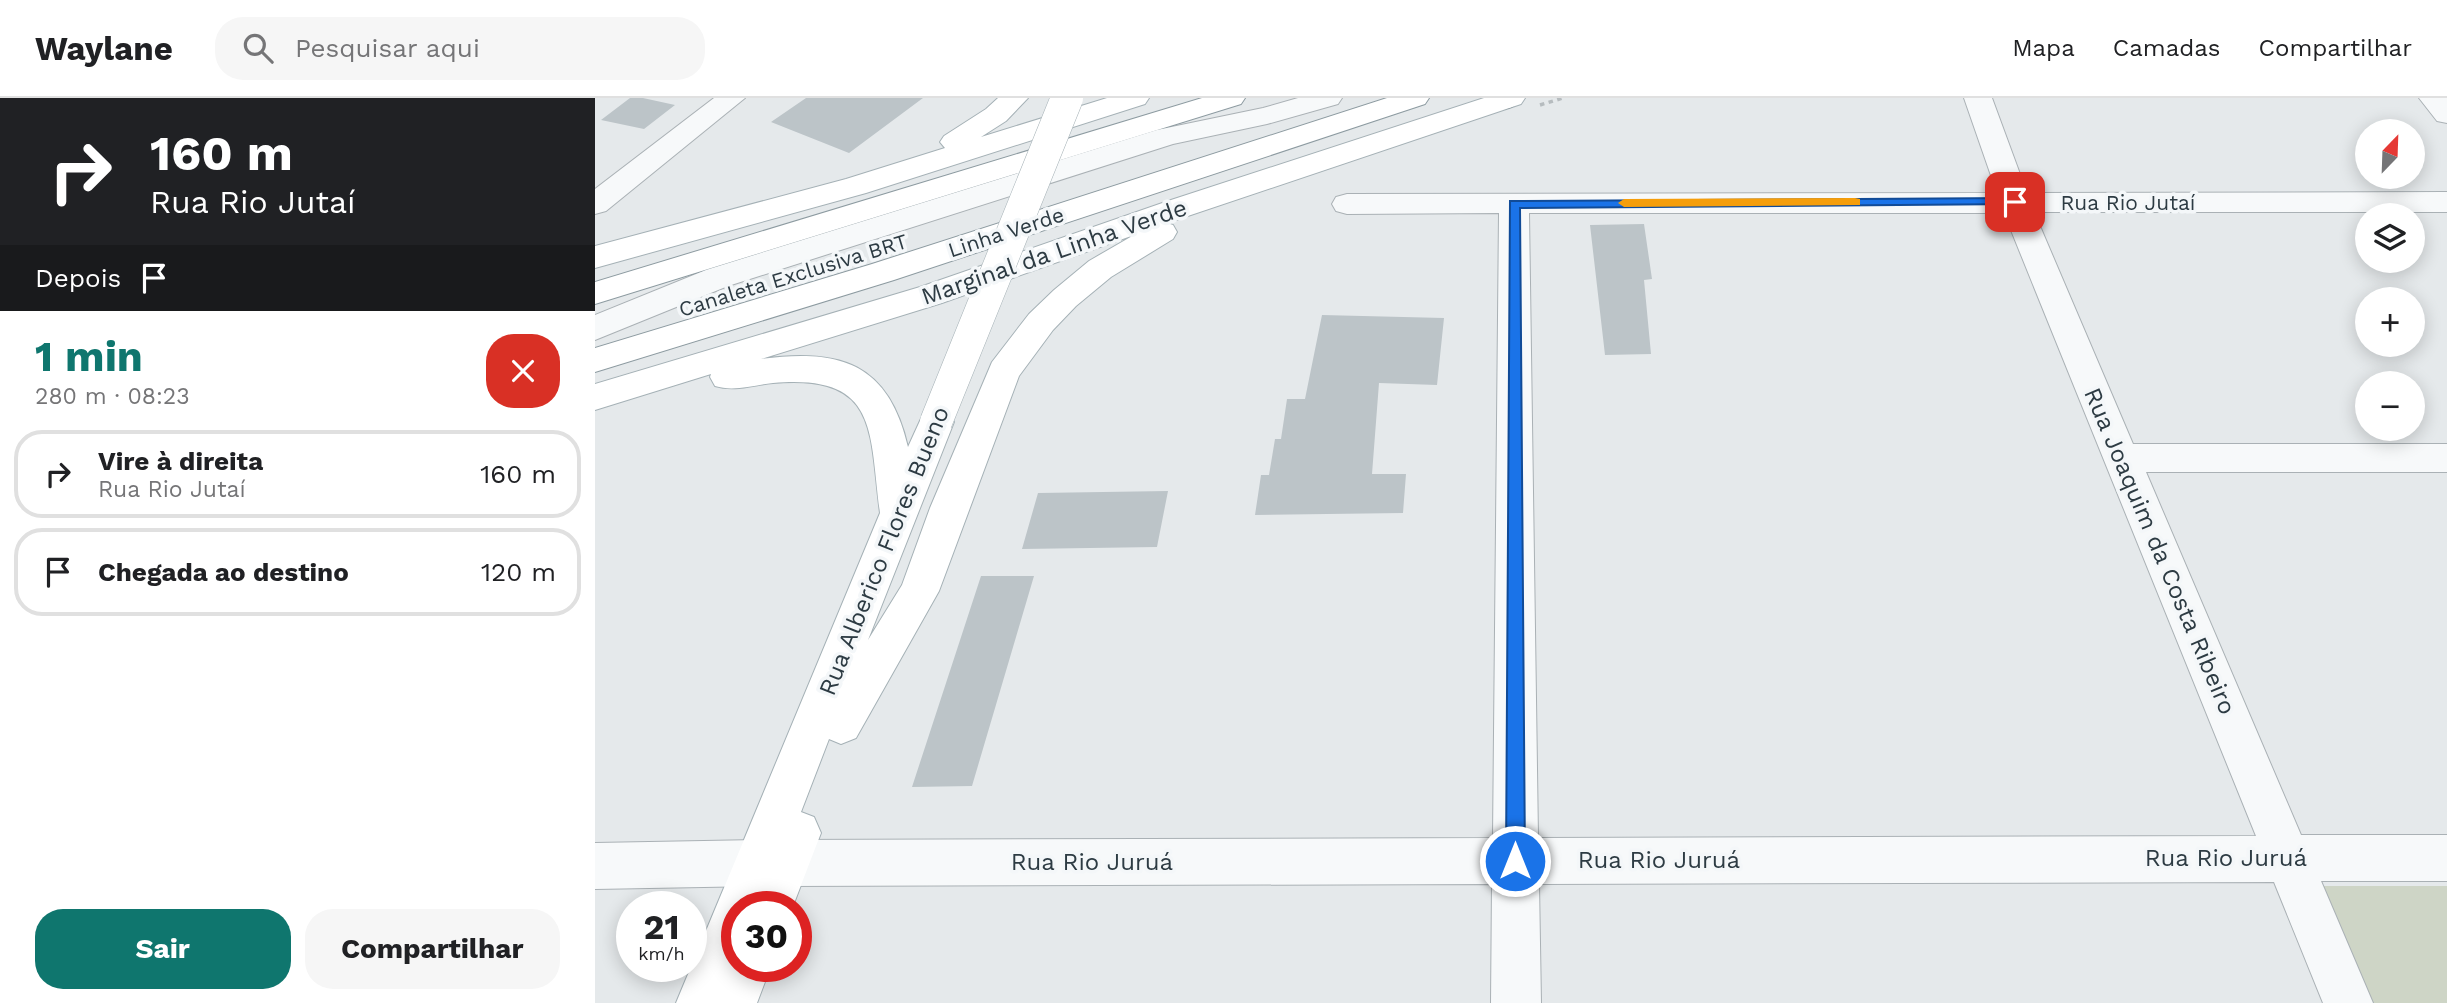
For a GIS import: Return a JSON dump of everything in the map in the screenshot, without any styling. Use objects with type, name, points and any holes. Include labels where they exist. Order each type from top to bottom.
[{"type":"main road","points":[[856,186],[915,162],[961,138],[1014,98]]},
{"type":"main road","points":[[1037,195],[1067,98]]},
{"type":"main road","points":[[1037,195],[1084,98]]},
{"type":"main road","points":[[595,257],[856,186],[1135,98]]},
{"type":"main road","points":[[595,293],[1231,98]]},
{"type":"main road","name":"Linha Verde","points":[[595,360],[897,267],[1415,98]]},
{"type":"main road","name":"Marginal da Linha Verde","points":[[595,399],[899,306],[1507,99]]},
{"type":"main road","points":[[841,724],[919,591],[994,396],[1005,371],[1021,347],[1057,306],[1100,270],[1166,229],[1246,186]]},
{"type":"main road","name":"Rua Alberico Flores Bueno","points":[[751,891],[772,863],[841,724],[947,422],[1037,195]]},
{"type":"main road","points":[[595,399],[776,370],[807,369],[839,373],[861,386],[877,405],[887,432],[899,513]]},
{"type":"main road","name":"Rua Alberico Flores Bueno","points":[[771,891],[772,863],[899,513],[947,422]]},
{"type":"main road","points":[[701,1003],[721,954]]},
{"type":"main road","points":[[732,1003],[741,982]]},
{"type":"street","points":[[595,204],[731,98]]},
{"type":"street","name":"Canaleta Exclusiva BRT","points":[[595,329],[722,300],[1185,152],[1267,116],[1328,98]]},
{"type":"street","name":"Rua Joaquim da Costa Ribeiro","points":[[1978,98],[2015,202],[2348,1003]]},
{"type":"street","points":[[2433,98],[2447,115]]},
{"type":"street","name":"Rua Rio Jutaí","points":[[1346,204],[2447,202]]},
{"type":"street","points":[[1514,204],[1516,1003]]},
{"type":"street","points":[[2121,458],[2447,458]]},
{"type":"street","name":"Rua Rio Juruá","points":[[595,866],[772,863],[2447,858]]},
{"type":"green space","points":[[2320,886],[2447,886],[2447,1003],[2370,1003]]},
{"type":"building","points":[[630,98],[675,105],[644,129],[601,120]]},
{"type":"building","points":[[806,98],[923,98],[849,153],[771,122]]},
{"type":"building","points":[[1644,224],[1652,279],[1644,280],[1651,354],[1605,355],[1590,225]]},
{"type":"building","points":[[1322,315],[1444,318],[1437,385],[1379,383],[1372,474],[1406,474],[1403,513],[1255,515],[1261,475],[1269,475],[1275,439],[1281,439],[1287,399],[1305,399]]},
{"type":"building","points":[[1168,491],[1157,547],[1022,549],[1038,493]]},
{"type":"building","points":[[981,576],[1034,576],[972,786],[912,787]]},
{"type":"slow traffic","points":[[1624,203],[1855,202]]},
{"type":"route","points":[[1515,861],[1514,204],[2015,202]]}]
